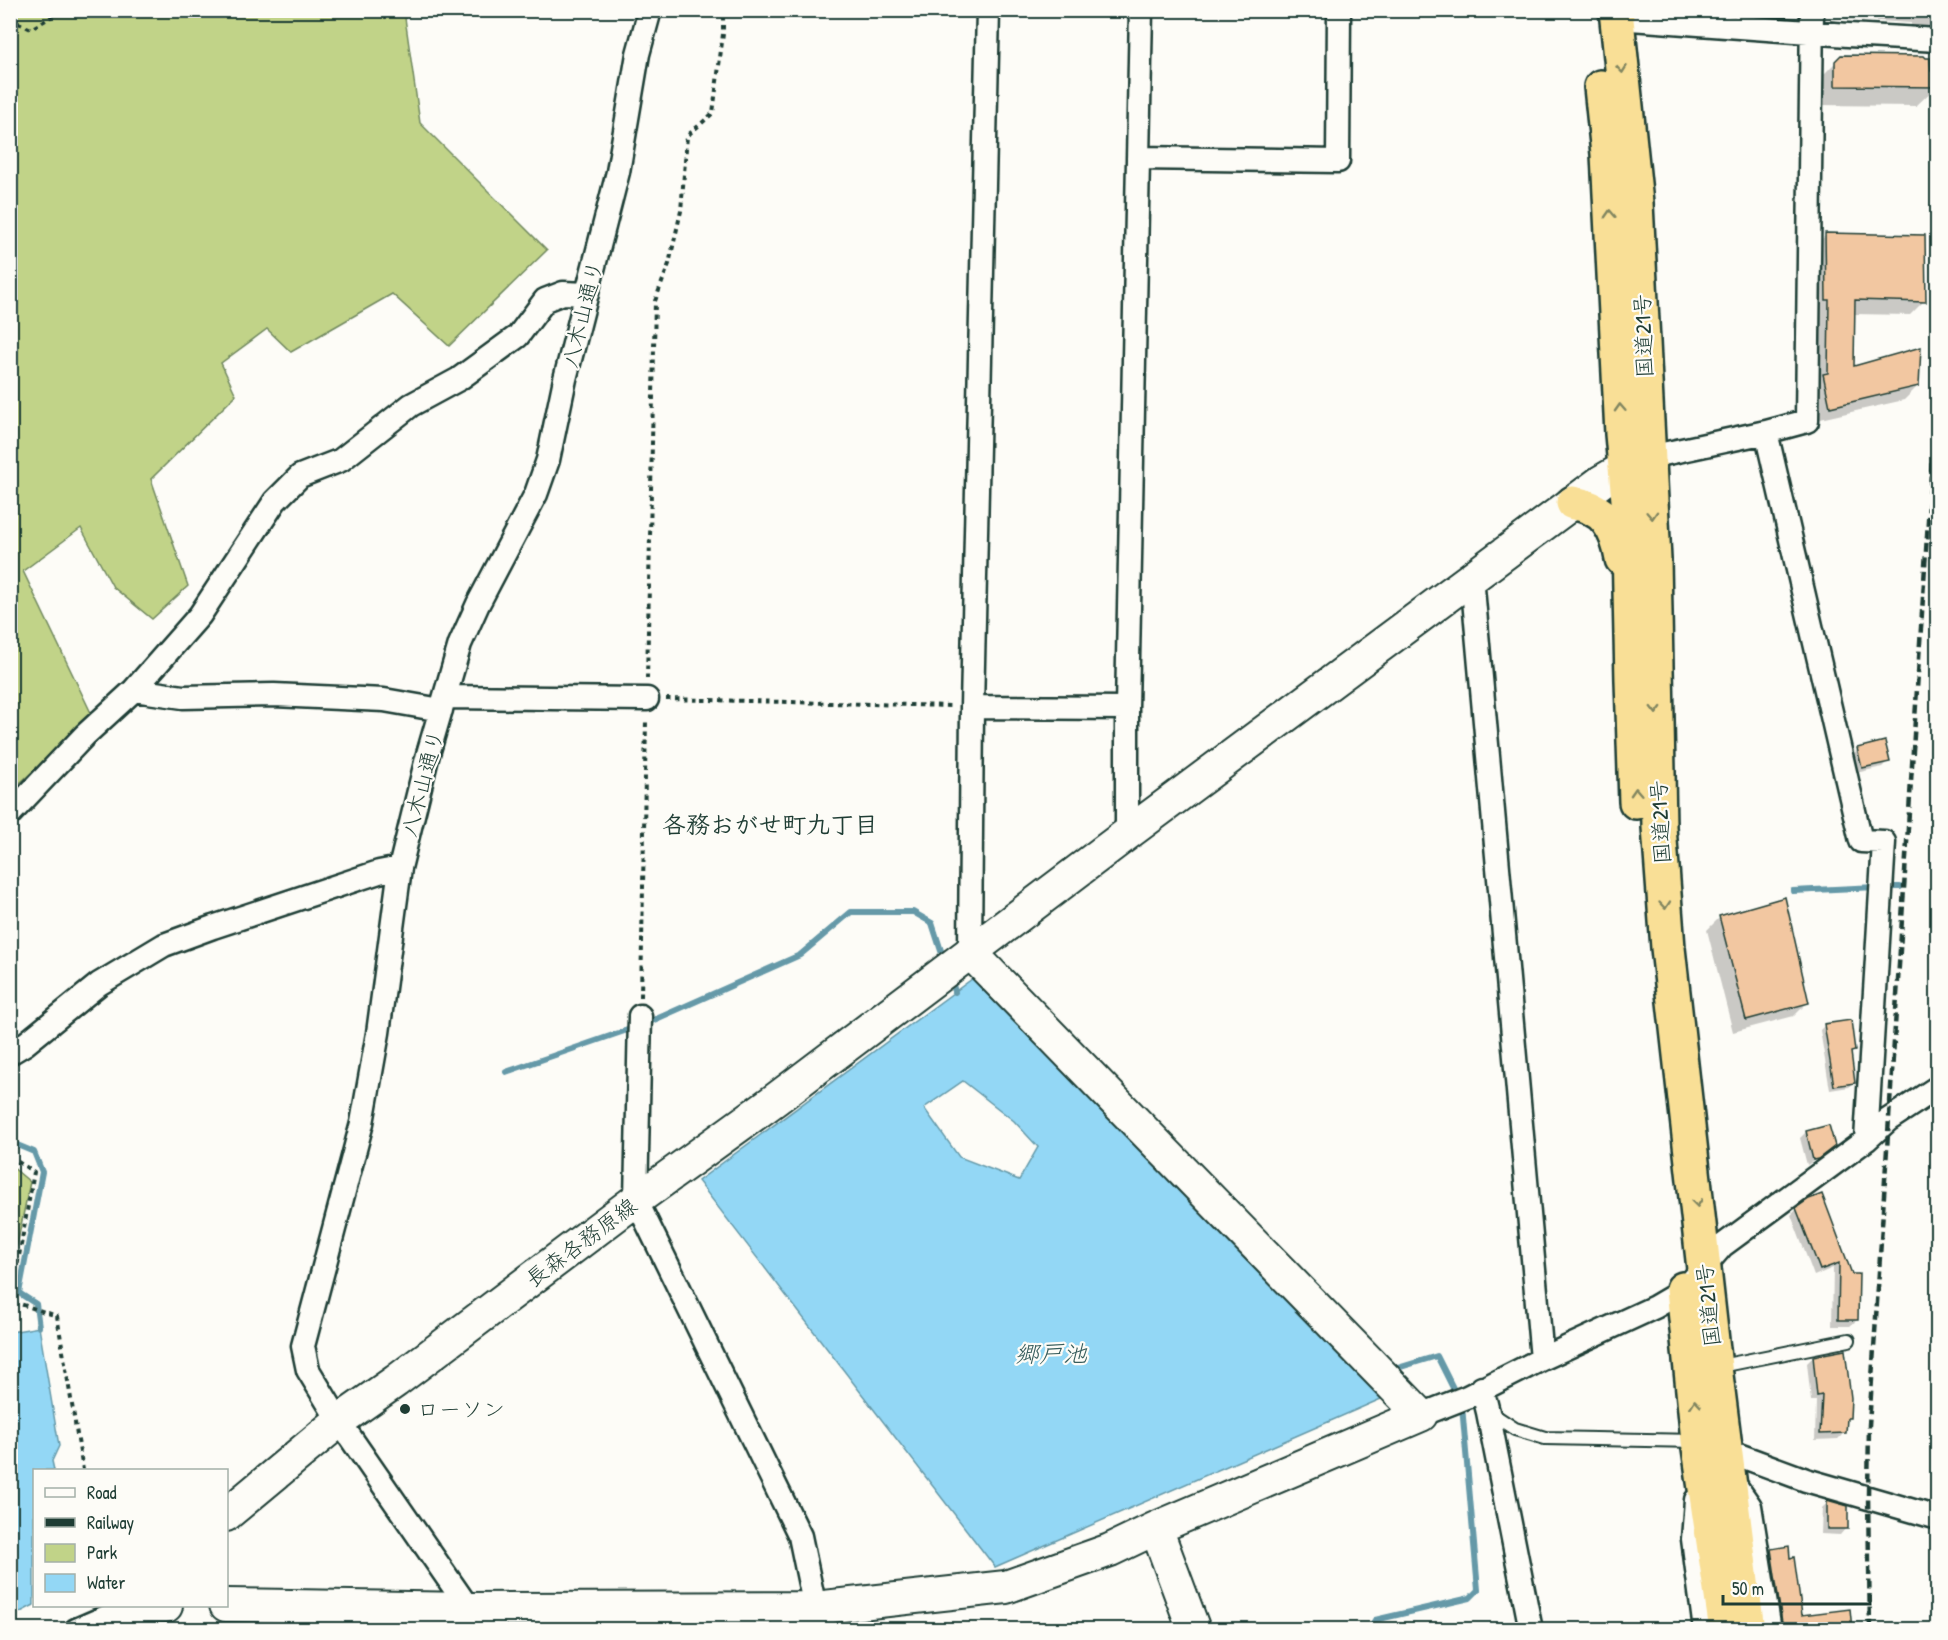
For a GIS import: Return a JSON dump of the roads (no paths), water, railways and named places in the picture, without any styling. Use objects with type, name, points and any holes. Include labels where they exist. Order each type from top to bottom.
[{"type":"highway","name":"国道21号","points":[[1609,13],[1608,154],[1622,434],[1637,462],[1654,560],[1659,827],[1680,1066],[1714,1367],[1717,1479],[1726,1629]]},
{"type":"highway","name":"国道21号","points":[[1637,462],[1632,681],[1635,790],[1644,910],[1684,1290],[1717,1479],[1748,1629]]},
{"type":"highway","points":[[1573,503],[1584,504],[1597,511],[1607,520],[1619,540],[1632,604]]},
{"type":"street","name":"八木山通り","points":[[478,1619],[339,1421],[308,1370],[303,1346],[356,1145],[378,1033],[400,868],[428,754],[460,644],[478,604],[536,494],[548,460],[565,379],[618,172],[638,54],[650,10]]},
{"type":"street","points":[[988,10],[972,707],[955,963],[1392,1386],[1431,1412]]},
{"type":"street","points":[[1127,834],[1127,708],[1141,10]]},
{"type":"street","points":[[1138,158],[1338,161],[1339,10]]},
{"type":"street","points":[[1609,13],[1812,21],[1938,39]]},
{"type":"street","points":[[1637,462],[1807,421],[1812,21]]},
{"type":"street","points":[[10,814],[85,735],[134,690],[200,615],[275,501],[300,476],[341,460],[411,405],[467,373],[518,336],[545,300],[563,293],[587,294]]},
{"type":"street","points":[[1766,432],[1861,841],[1884,842],[1866,1140]]},
{"type":"street","name":"長森各務原線","points":[[228,1513],[339,1421],[776,1099],[1472,577],[1573,503],[1637,462]]},
{"type":"street","points":[[1472,577],[1542,1359]]},
{"type":"street","points":[[134,690],[183,697],[274,695],[443,703],[647,699]]},
{"type":"street","points":[[972,707],[1127,708]]},
{"type":"street","points":[[10,1053],[25,1044],[99,984],[164,945],[368,875],[400,868]]},
{"type":"street","points":[[640,1026],[636,1200],[800,1536],[820,1619]]},
{"type":"street","points":[[228,1605],[478,1619],[820,1619],[1005,1587],[1110,1550],[1156,1528],[1431,1412],[1655,1307],[1684,1290],[1722,1246],[1866,1140],[1888,1120],[1938,1087]]},
{"type":"street","points":[[1474,1393],[1488,1412],[1531,1629]]},
{"type":"street","points":[[1717,1479],[1750,1506],[1770,1629]]},
{"type":"street","points":[[1705,1629],[1694,1539],[1697,1494],[1717,1479],[1806,1480],[1936,1522]]},
{"type":"street","points":[[1156,1528],[1194,1629]]},
{"type":"street","points":[[76,1629],[124,1614],[157,1607]]},
{"type":"lane","points":[[1714,1367],[1849,1340]]},
{"type":"lane","points":[[1488,1412],[1515,1429],[1545,1438],[1717,1479]]},
{"type":"water","name":"郷戸池","points":[[972,979],[1381,1399],[995,1567],[698,1181]],"holes":[[[963,1081],[1014,1121],[1038,1147],[1019,1180],[959,1157],[924,1108]]]},
{"type":"water","points":[[39,1327],[59,1446],[52,1461],[54,1469],[33,1469],[33,1606],[11,1617],[11,1332]]},
{"type":"waterway","points":[[1793,891],[1876,887]]},
{"type":"waterway","points":[[1887,887],[1900,887]]},
{"type":"waterway","points":[[645,1024],[800,955],[851,912],[913,912],[932,923],[944,960]]},
{"type":"waterway","points":[[951,978],[955,992]]},
{"type":"waterway","points":[[506,1072],[636,1027]]},
{"type":"waterway","points":[[10,1142],[34,1152],[42,1172],[19,1293],[36,1304],[39,1327]]},
{"type":"waterway","points":[[1369,1630],[1375,1620],[1470,1598],[1478,1590],[1462,1406],[1437,1356],[1391,1370]]},
{"type":"railway","points":[[1870,1630],[1869,1425],[1938,367]]},
{"type":"place","name":"ローソン","points":[[405,1409]]},
{"type":"district","name":"各務おがせ町九丁目","points":[[770,824]]}]
